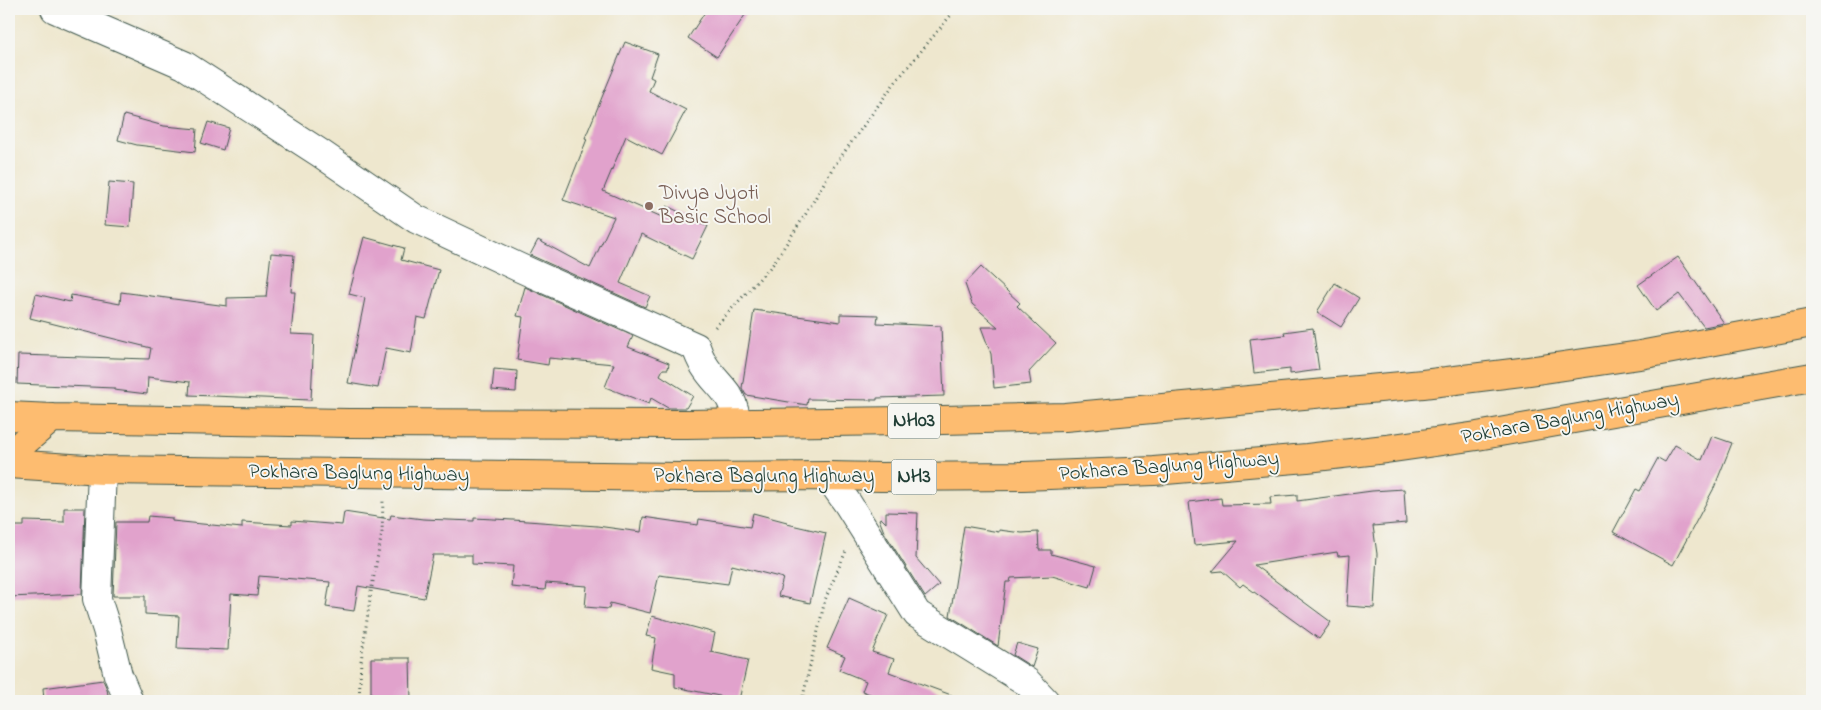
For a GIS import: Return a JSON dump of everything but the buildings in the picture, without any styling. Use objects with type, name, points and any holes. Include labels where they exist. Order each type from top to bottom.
[{"type":"highway","name":"NH03","points":[[9,416],[348,423],[736,423],[903,422],[1074,416],[1423,384],[1529,371],[1640,355],[1812,323]]},
{"type":"highway","name":"Pokhara Baglung Highway","points":[[9,464],[102,470],[681,477],[828,476],[881,478],[1023,476],[1154,471],[1307,458],[1477,436],[1812,377]]},
{"type":"highway","points":[[9,456],[52,418]]},
{"type":"street","points":[[55,9],[184,65],[320,153],[416,219],[696,348],[705,366],[727,392],[736,411],[736,423]]},
{"type":"street","points":[[102,470],[97,599],[118,676],[128,701]]},
{"type":"street","points":[[828,476],[917,614],[1027,682],[1045,701]]},
{"type":"path","points":[[696,348],[773,264],[809,209],[832,169],[893,85],[954,9]]},
{"type":"path","points":[[359,701],[361,661],[382,533],[384,474]]},
{"type":"path","points":[[802,701],[826,600],[842,563],[856,518]]},
{"type":"place","name":"Divya Jyoti Basic School","points":[[649,206]]}]
